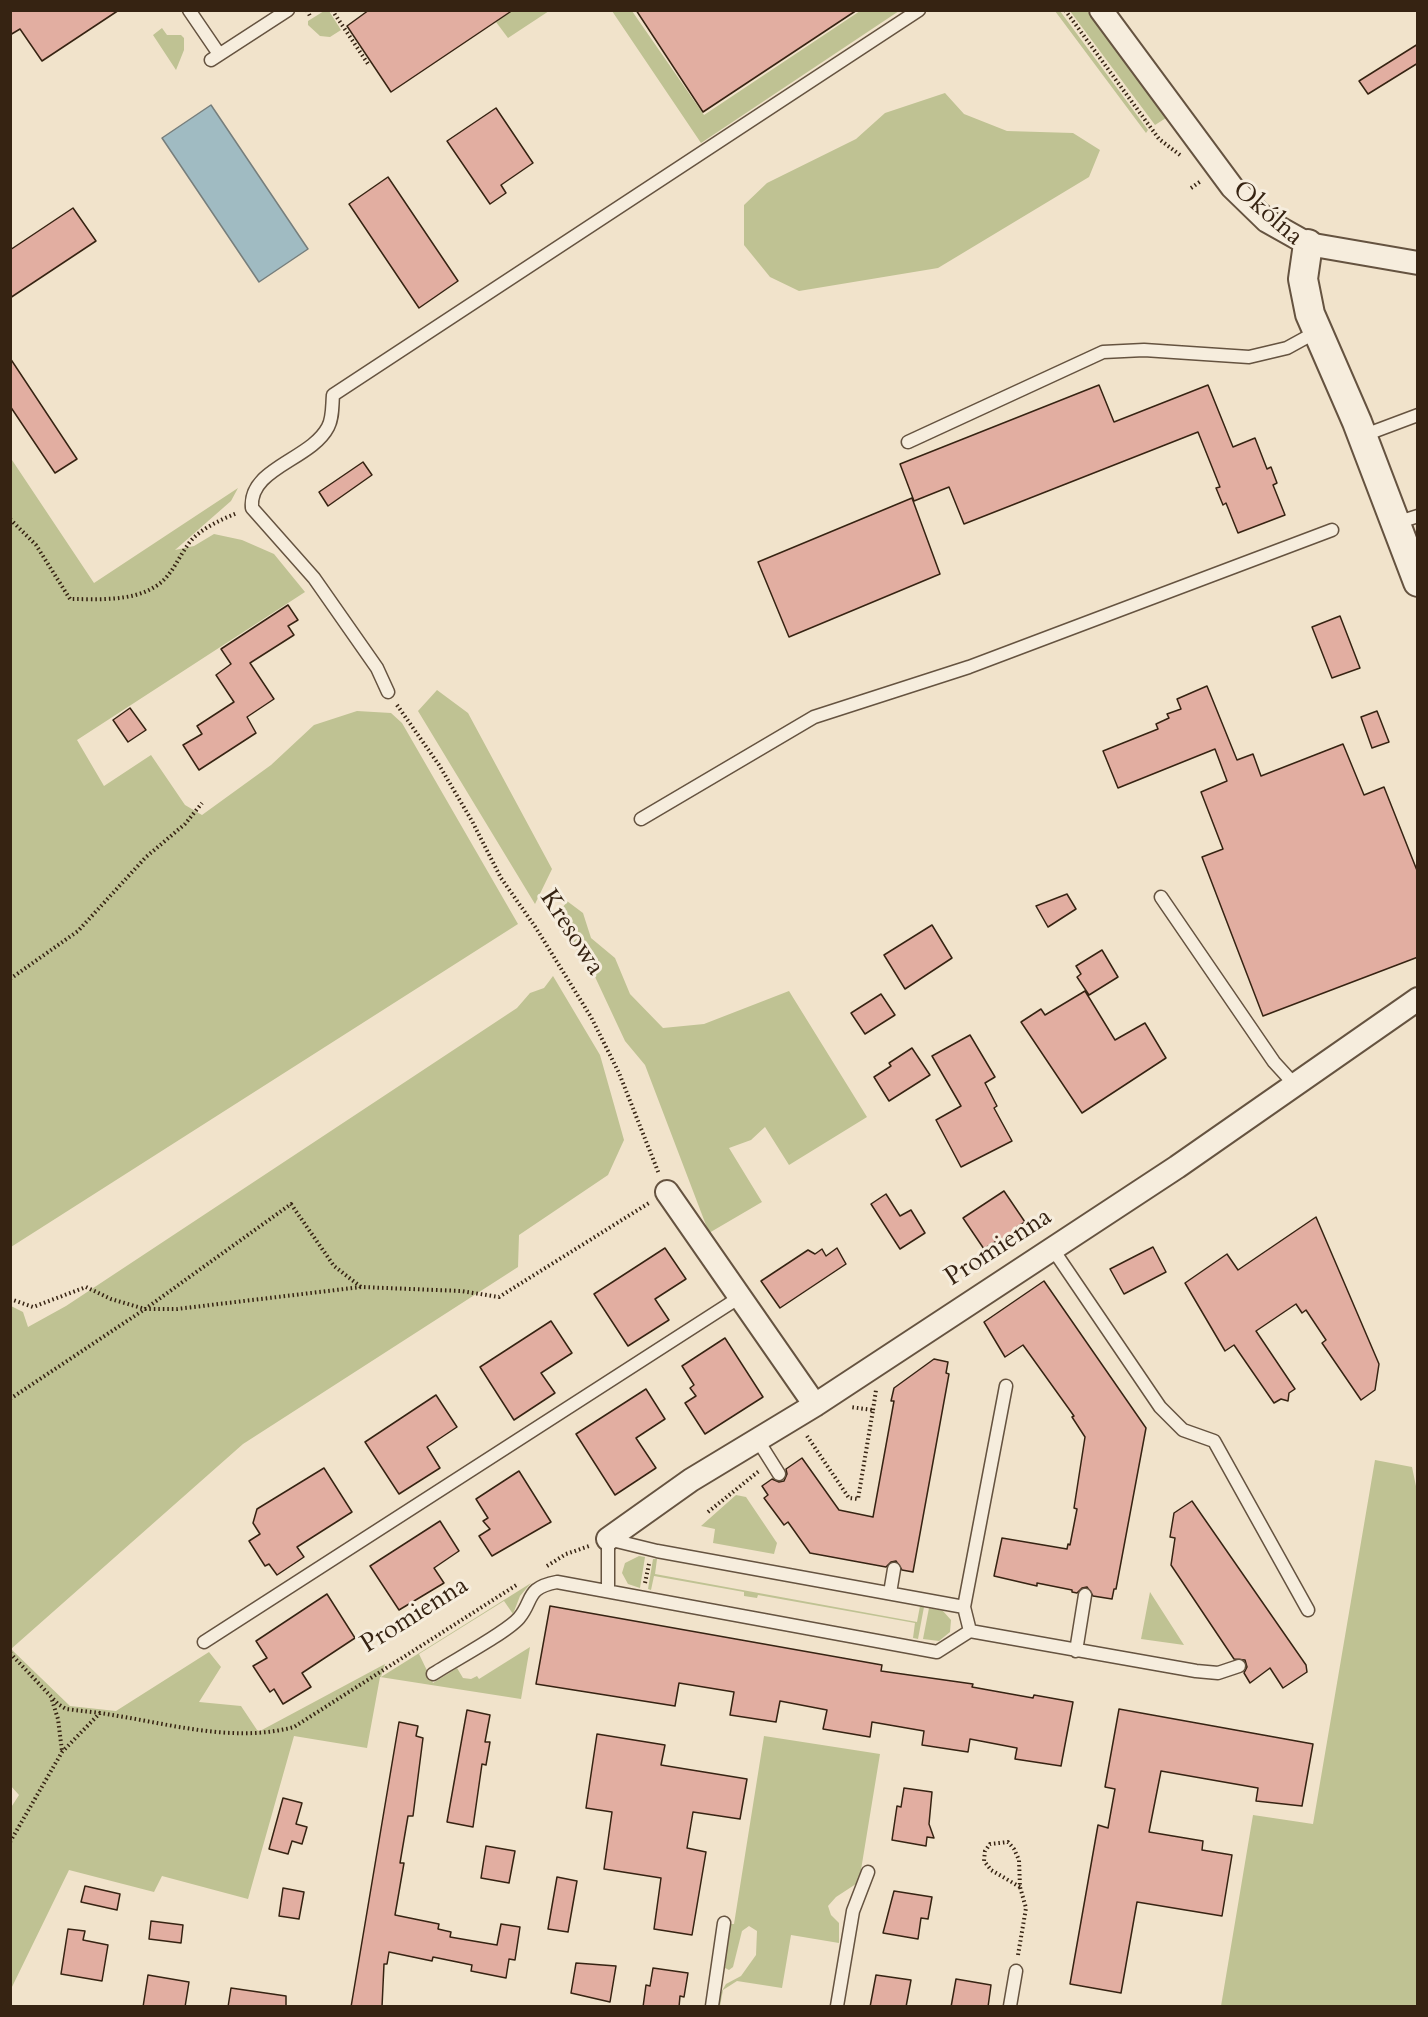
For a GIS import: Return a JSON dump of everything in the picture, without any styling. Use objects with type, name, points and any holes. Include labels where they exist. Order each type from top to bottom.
[{"type":"street","name":"Okólna","points":[[1101,10],[1239,195],[1276,228],[1308,244],[1303,286],[1318,331],[1362,436],[1406,520],[1418,582]]},
{"type":"street","points":[[1308,244],[1418,263]]},
{"type":"street","name":"Promienna","points":[[608,1539],[692,1480],[815,1405],[1177,1167],[1418,999]]},
{"type":"street","points":[[667,1192],[815,1405]]},
{"type":"lane","points":[[189,10],[215,57],[288,10]]},
{"type":"lane","points":[[388,692],[377,668],[314,578],[252,508],[250,498],[256,484],[317,442],[331,420],[333,395],[919,10]]},
{"type":"lane","points":[[908,442],[1103,352],[1144,350],[1249,357],[1287,348],[1318,331]]},
{"type":"lane","points":[[1362,436],[1418,415]]},
{"type":"lane","points":[[641,819],[814,717],[969,666],[1332,530]]},
{"type":"lane","points":[[1161,897],[1274,1062],[1294,1085]]},
{"type":"lane","points":[[1052,1248],[1160,1407],[1182,1430],[1214,1441],[1308,1610]]},
{"type":"lane","points":[[204,1642],[740,1297]]},
{"type":"lane","points":[[970,1631],[964,1607],[1006,1386]]},
{"type":"lane","points":[[756,1439],[779,1473]]},
{"type":"lane","points":[[608,1591],[608,1539],[657,1551],[964,1607]]},
{"type":"lane","points":[[890,1593],[894,1569]]},
{"type":"lane","points":[[433,1674],[517,1620],[530,1595],[543,1586],[557,1582],[937,1652],[970,1631],[1076,1651],[1218,1673],[1239,1666]]},
{"type":"lane","points":[[1076,1651],[1085,1595]]},
{"type":"lane","points":[[837,2007],[853,1911],[868,1872]]},
{"type":"lane","points":[[712,2007],[724,1923]]},
{"type":"lane","points":[[1010,2007],[1016,1971]]},
{"type":"path","points":[[307,10],[310,16]]},
{"type":"path","points":[[332,10],[368,64]]},
{"type":"path","points":[[1065,10],[1169,149],[1187,159]]},
{"type":"path","points":[[1191,188],[1204,179]]},
{"type":"path","points":[[10,519],[36,545],[70,598],[106,599],[141,593],[157,586],[169,575],[188,543],[218,520],[252,508]]},
{"type":"path","name":"Kresowa","points":[[388,692],[438,765],[472,821],[501,878],[536,928],[591,1017],[619,1073],[667,1192]]},
{"type":"path","points":[[10,980],[78,931],[146,856],[185,824],[202,803]]},
{"type":"path","points":[[10,1299],[33,1307],[86,1287],[111,1299],[145,1309],[177,1309],[361,1287],[461,1291],[500,1297],[667,1192]]},
{"type":"path","points":[[10,1399],[145,1309],[291,1204],[334,1266],[361,1287]]},
{"type":"path","points":[[807,1436],[849,1498],[858,1499],[876,1389]]},
{"type":"path","points":[[840,1413],[848,1407],[873,1410]]},
{"type":"path","points":[[708,1512],[771,1461],[816,1430]]},
{"type":"path","points":[[546,1566],[566,1554]]},
{"type":"path","name":"Promienna","points":[[100,1713],[245,1735],[270,1733],[294,1727],[526,1579]]},
{"type":"path","points":[[10,1653],[37,1679],[51,1698],[66,1709],[100,1713]]},
{"type":"path","points":[[51,1698],[58,1719],[63,1752]]},
{"type":"path","points":[[10,1842],[63,1752],[84,1727],[100,1713]]},
{"type":"path","points":[[1016,1971],[1026,1908],[1020,1887],[1019,1860],[1008,1842],[990,1844],[985,1851],[984,1861],[991,1870],[1020,1887]]},
{"type":"green space","points":[[513,10],[549,11],[508,38],[496,22]]},
{"type":"green space","points":[[324,11],[329,11],[341,30],[330,37],[320,36],[308,25],[308,21]]},
{"type":"green space","points":[[612,11],[632,11],[704,115],[860,11],[899,11],[701,143]]},
{"type":"green space","points":[[1055,11],[1060,11],[1148,130],[1146,133]]},
{"type":"green space","points":[[1070,11],[1087,11],[1166,118],[1155,125]]},
{"type":"green space","points":[[162,28],[167,35],[181,35],[184,38],[184,50],[176,70],[153,35]]},
{"type":"green space","points":[[945,93],[964,114],[1007,131],[1073,133],[1100,150],[1089,177],[938,268],[799,291],[770,277],[744,245],[744,205],[767,183],[856,139],[885,113]]},
{"type":"green space","points":[[10,457],[94,583],[238,488],[231,501],[175,550],[194,546],[214,534],[242,540],[274,554],[305,592],[77,740],[104,786],[151,755],[185,805],[202,815],[271,765],[314,725],[357,711],[391,713],[402,723],[518,924],[11,1247]]},
{"type":"green space","points":[[437,690],[468,713],[552,869],[535,904],[418,711]]},
{"type":"green space","points":[[567,901],[583,913],[591,938],[615,958],[630,994],[663,1028],[704,1024],[789,991],[867,1117],[789,1165],[765,1127],[751,1140],[729,1148],[762,1202],[709,1233],[645,1065],[625,1041],[589,964],[555,920]]},
{"type":"green space","points":[[553,976],[600,1055],[624,1140],[608,1175],[519,1235],[518,1267],[243,1444],[11,1649],[70,1706],[116,1711],[209,1652],[221,1667],[199,1702],[241,1706],[260,1731],[385,1664],[381,1677],[531,1583],[520,1596],[513,1614],[504,1601],[419,1654],[433,1683],[457,1668],[463,1678],[471,1679],[477,1676],[479,1679],[530,1647],[521,1699],[380,1677],[367,1748],[294,1736],[248,1899],[162,1876],[154,1892],[69,1870],[11,1989],[10,1809],[19,1795],[10,1785],[11,1306],[23,1312],[28,1327],[66,1306],[517,1008],[530,993],[544,988]]},
{"type":"green space","points":[[1375,1460],[1412,1467],[1417,1491],[1417,2006],[1221,2006],[1253,1815],[1313,1824]]},
{"type":"green space","points":[[736,1495],[746,1497],[777,1543],[774,1554],[713,1543],[715,1529],[701,1526]]},
{"type":"green space","points":[[639,1556],[645,1557],[640,1588],[628,1584],[622,1573],[625,1563]]},
{"type":"green space","points":[[653,1559],[657,1559],[655,1574],[917,1622],[920,1606],[924,1607],[918,1639],[913,1638],[915,1623],[758,1595],[757,1598],[744,1596],[744,1592],[654,1576],[651,1590],[648,1589]]},
{"type":"green space","points":[[1150,1592],[1184,1645],[1141,1639]]},
{"type":"green space","points":[[929,1608],[943,1611],[951,1620],[950,1632],[939,1641],[923,1639]]},
{"type":"green space","points":[[764,1736],[880,1754],[859,1882],[836,1897],[828,1906],[831,1915],[839,1923],[839,1943],[791,1935],[782,1988],[737,1981],[723,1990],[720,2006],[718,2006],[720,1994],[726,1984],[741,1976],[756,1955],[757,1931],[749,1926],[742,1931],[733,1967],[729,1970],[725,1968],[729,1924],[734,1924]]},
{"type":"water","points":[[211,105],[308,249],[259,282],[162,138]]},
{"type":"building","points":[[10,10],[119,10],[42,61],[20,29],[10,35]]},
{"type":"building","points":[[369,10],[513,10],[391,92],[347,26]]},
{"type":"building","points":[[636,10],[857,10],[703,112]]},
{"type":"building","points":[[1418,44],[1418,63],[1368,94],[1359,81]]},
{"type":"building","points":[[496,108],[533,163],[501,185],[506,193],[490,204],[447,141]]},
{"type":"building","points":[[388,177],[458,281],[419,308],[349,204]]},
{"type":"building","points":[[73,208],[96,241],[10,298],[10,250]]},
{"type":"building","points":[[10,358],[77,459],[55,473],[10,406]]},
{"type":"building","points":[[1099,385],[1114,422],[1208,385],[1233,447],[1255,438],[1267,469],[1271,467],[1277,483],[1273,485],[1285,515],[1238,533],[1226,503],[1223,505],[1216,488],[1220,487],[1198,432],[964,524],[949,487],[914,501],[900,464]]},
{"type":"building","points":[[363,462],[372,475],[328,506],[319,492]]},
{"type":"building","points":[[912,498],[940,574],[789,637],[758,562]]},
{"type":"building","points":[[288,605],[298,620],[288,626],[294,635],[250,663],[274,699],[247,717],[256,733],[199,770],[183,745],[202,734],[197,726],[234,702],[216,675],[231,664],[221,649]]},
{"type":"building","points":[[1340,616],[1360,668],[1332,678],[1312,627]]},
{"type":"building","points":[[1207,686],[1237,760],[1253,754],[1261,776],[1343,744],[1364,795],[1384,787],[1418,873],[1418,957],[1263,1016],[1202,857],[1223,849],[1201,792],[1227,781],[1215,749],[1118,788],[1103,751],[1158,729],[1156,724],[1169,718],[1167,714],[1181,709],[1177,699]]},
{"type":"building","points":[[130,708],[146,730],[128,742],[113,720]]},
{"type":"building","points":[[1377,711],[1389,742],[1372,748],[1361,717]]},
{"type":"building","points":[[1067,894],[1076,909],[1048,927],[1036,906]]},
{"type":"building","points":[[932,925],[952,958],[905,989],[884,955]]},
{"type":"building","points":[[1102,950],[1118,977],[1089,995],[1077,977],[1081,974],[1076,966]]},
{"type":"building","points":[[1085,991],[1115,1040],[1145,1023],[1166,1058],[1082,1113],[1021,1022],[1041,1009],[1045,1015]]},
{"type":"building","points":[[881,994],[895,1015],[865,1034],[851,1013]]},
{"type":"building","points":[[970,1035],[995,1077],[985,1083],[997,1106],[994,1108],[1012,1141],[961,1167],[936,1120],[961,1106],[932,1056]]},
{"type":"building","points":[[912,1048],[930,1075],[889,1101],[874,1077],[891,1066],[889,1063]]},
{"type":"building","points":[[1004,1191],[1025,1222],[1014,1229],[1016,1232],[997,1245],[995,1242],[984,1249],[963,1218]]},
{"type":"building","points":[[886,1194],[900,1216],[911,1210],[925,1233],[900,1249],[871,1204]]},
{"type":"building","points":[[1316,1217],[1379,1364],[1375,1390],[1361,1400],[1322,1343],[1326,1340],[1306,1310],[1302,1313],[1296,1304],[1256,1331],[1295,1389],[1289,1393],[1288,1401],[1281,1399],[1274,1403],[1234,1345],[1225,1351],[1185,1283],[1227,1254],[1238,1270]]},
{"type":"building","points":[[1153,1247],[1166,1272],[1124,1294],[1110,1269]]},
{"type":"building","points":[[665,1248],[686,1279],[655,1299],[669,1320],[628,1346],[594,1294]]},
{"type":"building","points":[[837,1248],[846,1264],[780,1308],[761,1281],[808,1250],[815,1254],[822,1249],[826,1256]]},
{"type":"building","points":[[1044,1281],[1146,1428],[1116,1589],[1114,1589],[1112,1599],[1093,1596],[1087,1587],[1077,1593],[1072,1590],[1037,1583],[1037,1586],[994,1576],[1002,1538],[1067,1549],[1068,1544],[1070,1545],[1077,1509],[1074,1508],[1085,1437],[1072,1417],[1074,1416],[1023,1345],[1005,1357],[984,1322]]},
{"type":"building","points":[[551,1321],[572,1353],[541,1373],[555,1393],[514,1420],[480,1367]]},
{"type":"building","points":[[725,1338],[763,1397],[705,1434],[685,1403],[696,1396],[690,1388],[694,1385],[682,1366]]},
{"type":"building","points":[[934,1359],[948,1362],[946,1373],[949,1374],[913,1572],[902,1570],[896,1561],[886,1567],[810,1553],[788,1522],[784,1525],[764,1498],[768,1495],[762,1486],[772,1479],[779,1482],[784,1481],[787,1474],[786,1469],[802,1458],[839,1510],[873,1517],[894,1401],[891,1401],[894,1388]]},
{"type":"building","points":[[646,1389],[665,1419],[636,1438],[656,1468],[615,1495],[576,1434]]},
{"type":"building","points":[[436,1395],[457,1427],[427,1447],[440,1468],[399,1494],[365,1442]]},
{"type":"building","points":[[324,1468],[352,1512],[297,1547],[304,1557],[277,1575],[269,1564],[265,1566],[249,1541],[260,1534],[253,1523],[257,1509]]},
{"type":"building","points":[[519,1471],[551,1522],[492,1556],[479,1536],[490,1529],[483,1521],[488,1518],[476,1499]]},
{"type":"building","points":[[1192,1501],[1306,1665],[1307,1672],[1283,1688],[1270,1668],[1250,1683],[1244,1673],[1247,1667],[1245,1660],[1234,1659],[1171,1565],[1175,1538],[1170,1537],[1174,1513]]},
{"type":"building","points":[[440,1521],[459,1551],[434,1568],[444,1583],[399,1610],[370,1566]]},
{"type":"building","points":[[327,1594],[355,1638],[302,1673],[311,1687],[283,1704],[274,1689],[270,1692],[253,1666],[267,1658],[256,1641]]},
{"type":"building","points":[[550,1606],[882,1665],[881,1671],[973,1684],[972,1687],[1033,1698],[1034,1695],[1073,1702],[1061,1766],[1015,1759],[1017,1748],[970,1739],[968,1752],[922,1745],[924,1731],[872,1722],[870,1737],[823,1729],[827,1710],[780,1701],[776,1722],[730,1715],[734,1692],[679,1683],[675,1706],[536,1684]]},
{"type":"building","points":[[1119,1709],[1313,1744],[1302,1806],[1256,1801],[1258,1788],[1161,1771],[1149,1832],[1203,1841],[1202,1850],[1232,1855],[1222,1916],[1137,1902],[1121,1993],[1070,1984],[1098,1825],[1108,1828],[1115,1789],[1105,1787]]},
{"type":"building","points":[[467,1710],[490,1715],[485,1742],[490,1742],[486,1765],[482,1764],[473,1827],[447,1822]]},
{"type":"building","points":[[399,1722],[418,1726],[416,1736],[423,1738],[413,1816],[408,1816],[400,1863],[404,1863],[395,1915],[439,1924],[438,1929],[451,1932],[450,1937],[497,1945],[501,1924],[520,1927],[515,1960],[509,1959],[506,1978],[471,1971],[472,1965],[433,1957],[432,1961],[389,1952],[387,1964],[384,1964],[382,2007],[351,2007]]},
{"type":"building","points":[[597,1734],[665,1745],[661,1765],[747,1779],[740,1819],[693,1812],[687,1848],[706,1852],[692,1935],[654,1929],[661,1878],[604,1869],[612,1812],[586,1808]]},
{"type":"building","points":[[904,1788],[932,1792],[929,1824],[934,1838],[927,1837],[926,1846],[892,1840],[897,1806],[901,1807]]},
{"type":"building","points":[[283,1798],[302,1803],[296,1824],[307,1827],[302,1844],[292,1841],[288,1854],[269,1849]]},
{"type":"building","points":[[486,1846],[515,1851],[509,1883],[481,1878]]},
{"type":"building","points":[[557,1877],[577,1881],[568,1932],[548,1929]]},
{"type":"building","points":[[85,1886],[120,1894],[117,1910],[81,1902]]},
{"type":"building","points":[[283,1888],[304,1892],[299,1919],[279,1916]]},
{"type":"building","points":[[894,1891],[932,1897],[928,1919],[921,1918],[918,1939],[883,1933]]},
{"type":"building","points":[[151,1921],[183,1925],[181,1943],[149,1939]]},
{"type":"building","points":[[68,1929],[85,1931],[83,1940],[108,1945],[102,1981],[61,1974]]},
{"type":"building","points":[[576,1963],[616,1966],[610,2002],[571,1993]]},
{"type":"building","points":[[653,1968],[688,1973],[684,1997],[680,1996],[679,2007],[643,2007],[646,1985],[650,1986]]},
{"type":"building","points":[[148,1975],[189,1982],[185,2007],[143,2007]]},
{"type":"building","points":[[876,1975],[911,1980],[906,2007],[870,2007]]},
{"type":"building","points":[[956,1979],[991,1985],[988,2007],[951,2007]]},
{"type":"building","points":[[231,1988],[286,1996],[286,2007],[228,2007]]}]
